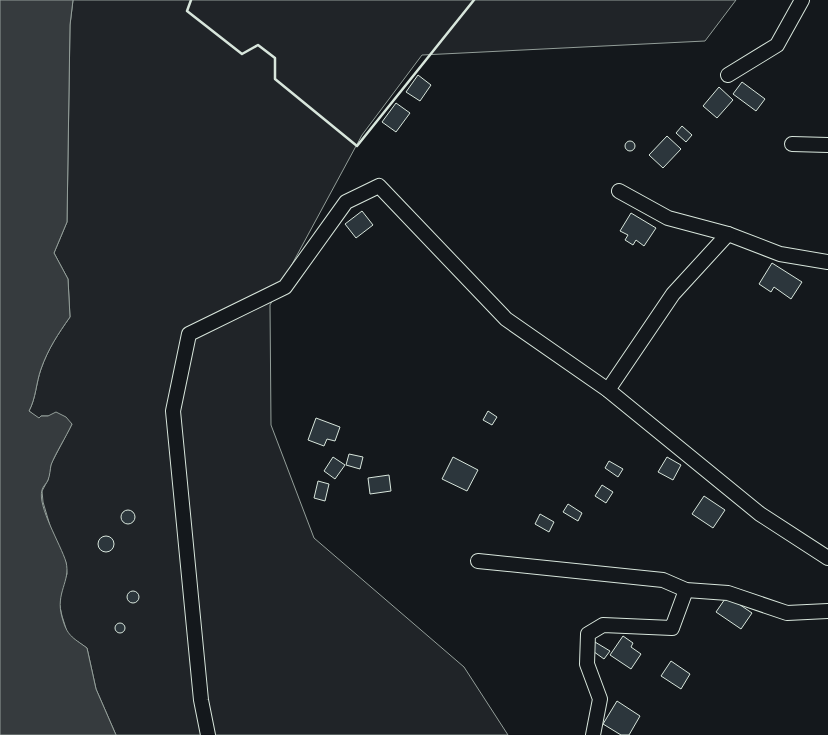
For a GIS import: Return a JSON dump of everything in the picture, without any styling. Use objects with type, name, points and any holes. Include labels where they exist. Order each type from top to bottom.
[{"type":"street","points":[[728,75],[777,45],[802,0]]},
{"type":"street","points":[[792,144],[828,144]]},
{"type":"street","points":[[208,735],[201,700],[173,411],[189,334],[284,287],[346,202],[378,186],[506,319],[608,390],[760,514],[828,558]]},
{"type":"street","points":[[619,192],[668,218],[728,234],[780,254],[828,262]]},
{"type":"street","points":[[608,390],[673,294],[728,234]]},
{"type":"street","points":[[478,561],[663,580],[686,590],[728,593],[787,613],[828,611]]},
{"type":"street","points":[[593,735],[600,699],[587,664],[588,634],[603,625],[672,628],[686,590]]},
{"type":"shaded area","points":[[0,0],[73,0],[70,25],[67,222],[54,253],[68,279],[70,317],[44,362],[29,411],[39,418],[56,412],[66,417],[72,424],[51,465],[50,474],[43,487],[41,497],[46,515],[66,562],[67,569],[60,601],[62,617],[71,636],[87,648],[96,689],[116,735],[0,735]]},
{"type":"shaded area","points":[[73,0],[736,0],[705,41],[422,55],[362,135],[270,305],[271,425],[314,538],[464,667],[508,735],[116,735],[96,689],[87,648],[68,635],[62,616],[59,602],[67,574],[66,563],[51,529],[43,502],[42,491],[48,480],[51,464],[72,424],[48,416],[41,416],[39,419],[29,411],[44,362],[70,317],[68,279],[54,253],[67,222],[70,25]]},
{"type":"building","points":[[418,75],[431,85],[420,101],[406,92]]},
{"type":"building","points":[[742,82],[765,99],[756,111],[733,94]]},
{"type":"building","points":[[719,87],[733,100],[717,118],[703,106]]},
{"type":"building","points":[[396,103],[410,113],[396,132],[382,122]]},
{"type":"building","points":[[682,126],[692,135],[686,142],[676,133]]},
{"type":"building","points":[[667,136],[681,149],[663,168],[649,155]]},
{"type":"building","points":[[628,141],[632,141],[635,146],[634,150],[628,151],[625,148],[625,144]]},
{"type":"building","points":[[362,211],[373,225],[356,238],[345,224]]},
{"type":"building","points":[[631,213],[656,228],[644,246],[636,240],[633,245],[625,240],[628,235],[620,231]]},
{"type":"building","points":[[772,263],[802,282],[791,299],[774,287],[771,292],[759,284]]},
{"type":"building","points":[[488,411],[497,417],[492,425],[483,420]]},
{"type":"building","points":[[316,418],[340,427],[335,441],[327,439],[324,446],[308,440]]},
{"type":"building","points":[[349,454],[363,457],[360,469],[346,465]]},
{"type":"building","points":[[333,457],[345,465],[335,479],[324,471]]},
{"type":"building","points":[[453,457],[478,470],[467,491],[442,479]]},
{"type":"building","points":[[667,457],[681,465],[673,480],[658,472]]},
{"type":"building","points":[[609,461],[623,469],[618,477],[605,468]]},
{"type":"building","points":[[389,475],[391,491],[370,494],[368,478]]},
{"type":"building","points":[[318,481],[329,484],[325,501],[314,498]]},
{"type":"building","points":[[602,485],[613,492],[606,503],[595,496]]},
{"type":"building","points":[[704,496],[725,510],[713,528],[692,514]]},
{"type":"building","points":[[568,504],[582,513],[578,521],[563,512]]},
{"type":"building","points":[[128,510],[133,512],[135,517],[133,522],[128,524],[123,522],[121,517],[123,512]]},
{"type":"building","points":[[540,514],[554,522],[549,532],[535,524]]},
{"type":"building","points":[[106,536],[114,544],[106,552],[98,544]]},
{"type":"building","points":[[131,591],[135,591],[139,597],[135,603],[131,603],[127,599],[127,595]]},
{"type":"building","points":[[727,596],[752,613],[741,629],[716,612]]},
{"type":"building","points":[[118,623],[122,623],[125,628],[124,632],[118,633],[115,630],[115,626]]},
{"type":"building","points":[[623,636],[633,643],[631,647],[641,654],[631,669],[610,655]]},
{"type":"building","points":[[595,642],[610,651],[604,659],[590,649]]},
{"type":"building","points":[[671,661],[690,674],[681,689],[661,676]]},
{"type":"building","points":[[617,701],[640,716],[629,735],[621,735],[603,724]]},
{"type":"wall","points":[[191,0],[187,11],[242,54],[258,45],[275,58],[275,79],[357,146],[474,0]]}]
